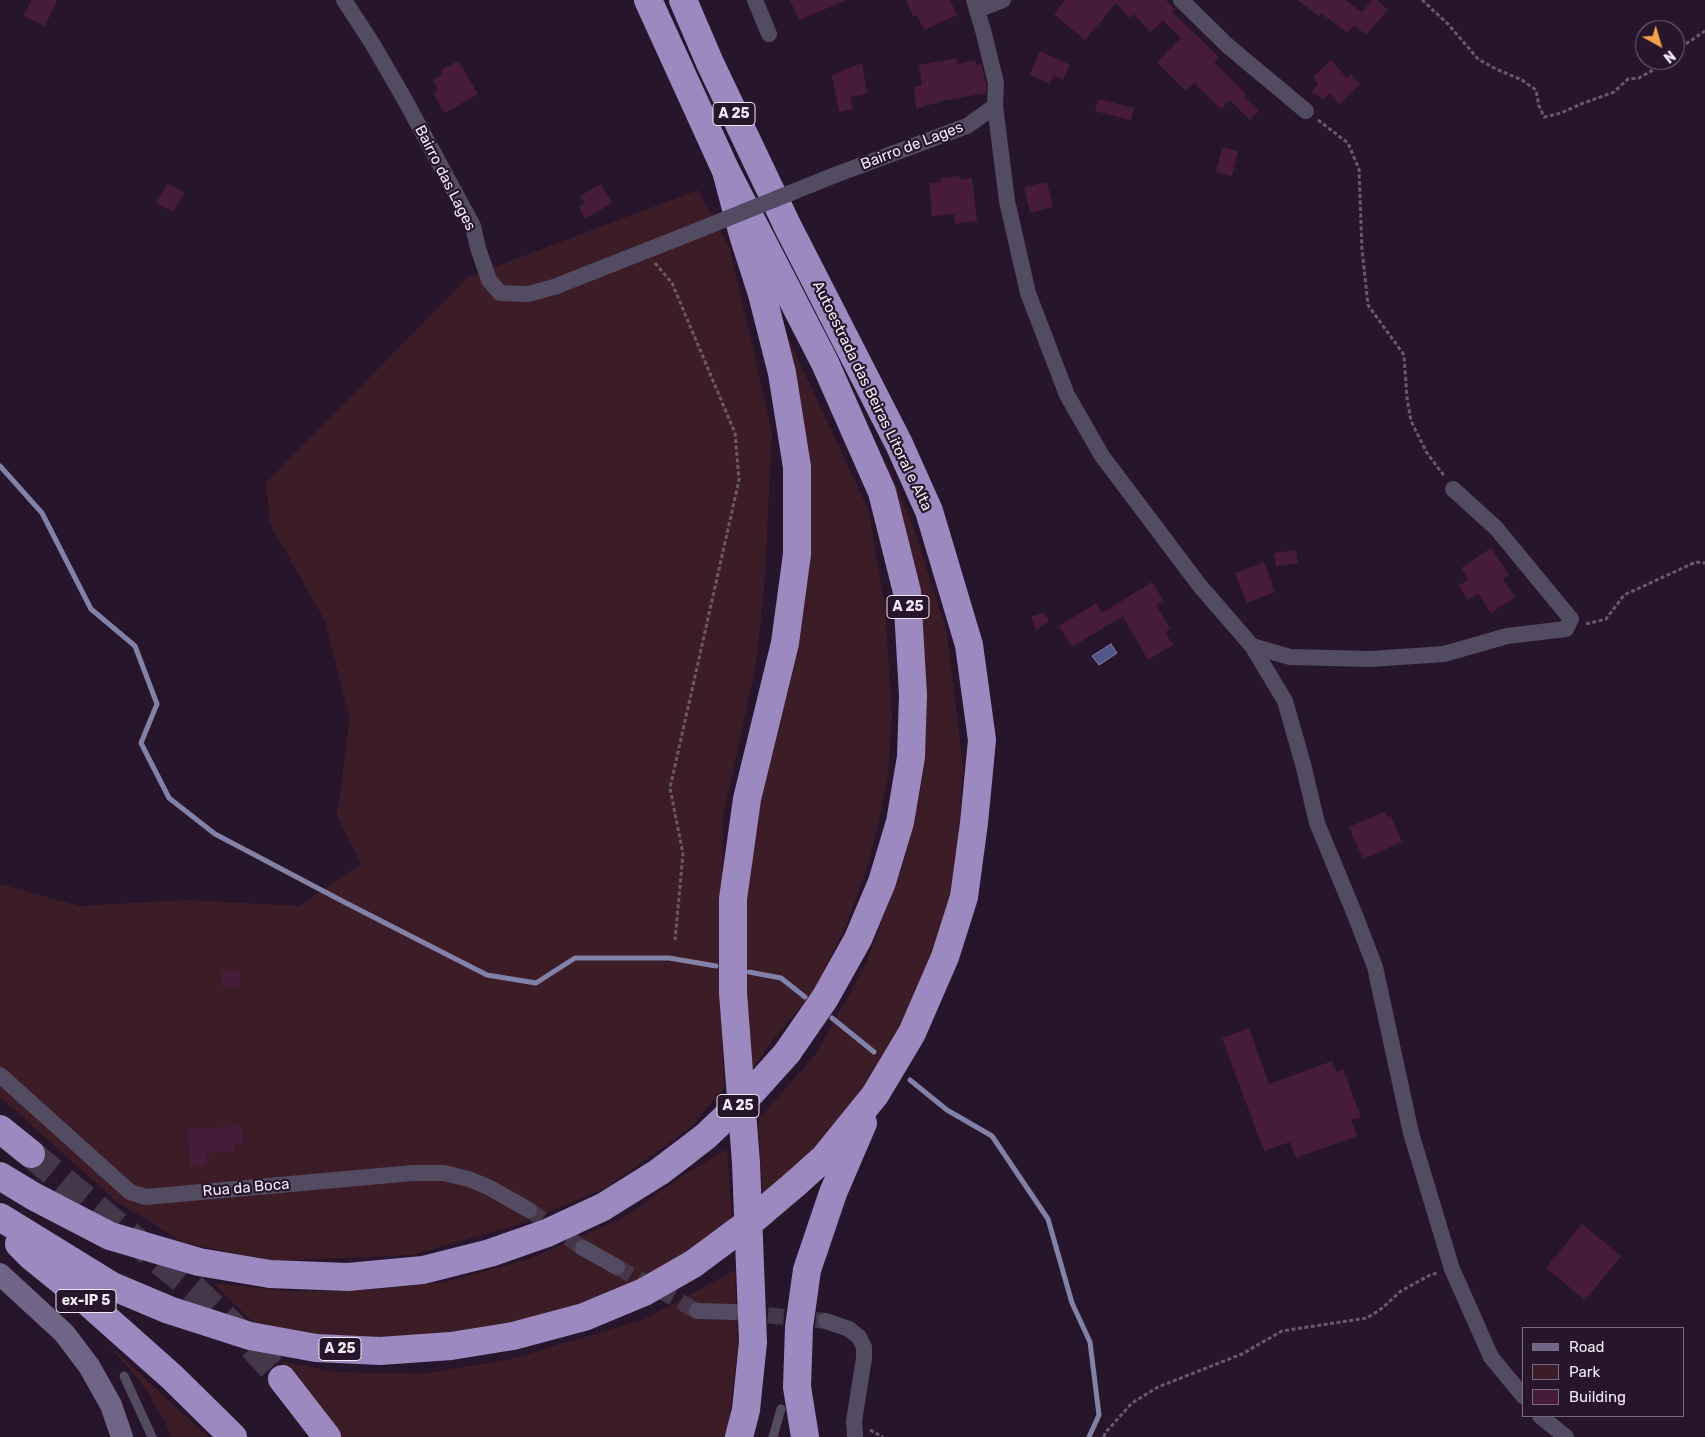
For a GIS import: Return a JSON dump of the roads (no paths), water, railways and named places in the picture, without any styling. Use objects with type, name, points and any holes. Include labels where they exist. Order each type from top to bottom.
[{"type":"highway","name":"Autoestrada das Beiras Litoral e Alta","points":[[0,1176],[33,1196],[110,1236],[199,1262],[270,1274],[348,1277],[423,1270],[490,1254],[547,1233],[603,1207],[660,1172],[706,1136],[752,1092],[787,1053],[825,998],[858,939],[882,882],[900,822],[911,757],[913,694],[907,592],[882,492],[825,363],[726,171],[648,0]]},
{"type":"highway","name":"Autoestrada das Beiras Litoral e Alta","points":[[0,1217],[112,1286],[169,1310],[250,1336],[316,1348],[380,1351],[451,1346],[512,1336],[584,1317],[644,1292],[693,1264],[755,1218],[824,1158],[875,1095],[912,1033],[945,957],[964,897],[974,823],[982,740],[969,645],[925,503],[899,444],[788,227],[710,63],[683,0]]},
{"type":"highway","points":[[726,171],[743,235],[762,294],[782,373],[797,467],[797,554],[785,643],[747,799],[733,898],[733,993],[746,1163],[753,1342],[746,1410],[739,1437]]},
{"type":"highway","points":[[805,1437],[797,1387],[799,1327],[807,1270],[833,1193],[875,1095]]},
{"type":"highway","points":[[0,1129],[31,1154]]},
{"type":"highway","name":"ex-IP 5","points":[[0,1225],[32,1257],[91,1305],[172,1377],[234,1437]]},
{"type":"highway","points":[[282,1379],[327,1437]]},
{"type":"street","name":"Bairro das Lages","points":[[344,0],[372,43],[405,100],[472,226],[489,280],[500,293],[528,294],[554,286],[686,235]]},
{"type":"street","points":[[755,0],[769,34]]},
{"type":"street","points":[[1004,0],[975,5],[996,83],[994,106],[1007,201],[1028,293],[1067,395],[1102,456],[1200,586],[1252,646],[1285,701],[1317,823],[1356,915],[1375,967],[1411,1133],[1452,1269],[1491,1357],[1522,1395]]},
{"type":"street","points":[[1181,0],[1228,46],[1306,111]]},
{"type":"street","name":"Bairro de Lages","points":[[686,235],[835,175],[967,126],[994,106]]},
{"type":"street","points":[[1252,646],[1290,657],[1370,659],[1444,654],[1507,636],[1566,629],[1571,619],[1496,528],[1453,489]]},
{"type":"street","name":"Rua da Boca","points":[[0,1075],[130,1192],[146,1198],[413,1173],[444,1173],[469,1179],[483,1185],[529,1210]]},
{"type":"street","points":[[583,1248],[617,1267]]},
{"type":"street","points":[[0,1274],[64,1333],[90,1366],[111,1405],[122,1437]]},
{"type":"street","points":[[697,1311],[735,1312]]},
{"type":"street","points":[[826,1321],[859,1336],[864,1347],[854,1422],[855,1437]]},
{"type":"street","points":[[1541,1417],[1566,1437]]},
{"type":"lane","points":[[124,1376],[152,1437]]},
{"type":"lane","points":[[773,1437],[781,1409]]},
{"type":"water","points":[[1111,644],[1117,653],[1099,665],[1092,656]]},
{"type":"waterway","points":[[0,466],[42,513],[91,609],[135,646],[157,704],[141,743],[169,798],[215,834],[487,975],[536,983],[575,958],[669,958],[716,966]]},
{"type":"waterway","points":[[749,972],[781,978],[805,997]]},
{"type":"waterway","points":[[832,1018],[874,1052]]},
{"type":"waterway","points":[[910,1080],[947,1110],[992,1136],[1048,1219],[1072,1303],[1090,1342],[1099,1415],[1089,1437]]},
{"type":"tunnel","points":[[31,1154],[195,1290],[245,1338],[282,1379]]},
{"type":"tunnel","points":[[529,1210],[583,1248]]},
{"type":"tunnel","points":[[617,1267],[697,1311]]},
{"type":"tunnel","points":[[744,1313],[826,1321]]}]
